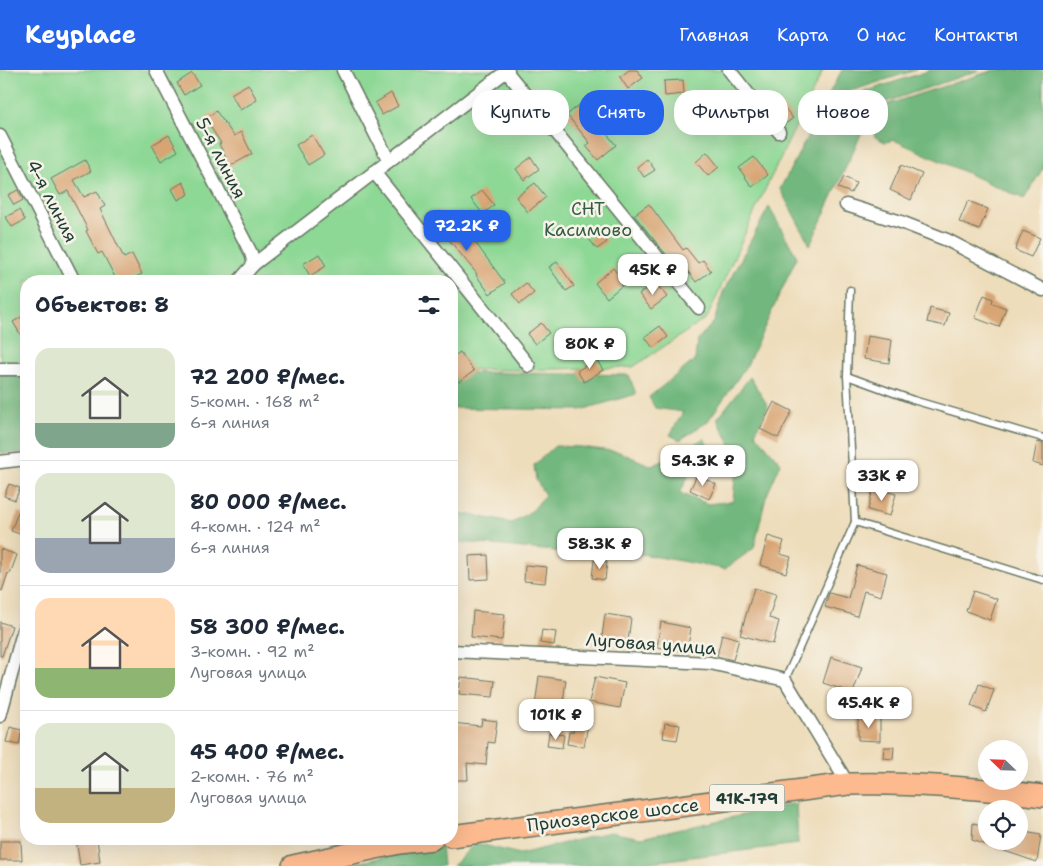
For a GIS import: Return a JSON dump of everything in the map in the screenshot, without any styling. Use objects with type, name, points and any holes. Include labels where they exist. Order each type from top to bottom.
[{"type":"main road","name":"Приозерское шоссе","points":[[458,835],[848,784],[881,783],[960,786],[1043,796]]},
{"type":"main road","points":[[293,866],[390,845]]},
{"type":"street","name":"5-я линия","points":[[156,70],[251,253],[254,264]]},
{"type":"street","points":[[344,70],[389,161]]},
{"type":"street","points":[[729,70],[745,90]]},
{"type":"street","points":[[246,275],[254,264],[507,71],[699,308]]},
{"type":"street","name":"4-я линия","points":[[0,136],[71,275]]},
{"type":"street","points":[[374,172],[456,275]]},
{"type":"street","points":[[846,205],[901,222],[947,240],[1043,290]]},
{"type":"street","points":[[458,277],[529,366]]},
{"type":"street","points":[[0,369],[20,369]]},
{"type":"street","points":[[0,462],[20,460]]},
{"type":"street","points":[[0,716],[20,646]]},
{"type":"street","name":"Луговая улица","points":[[458,651],[710,663],[785,680]]},
{"type":"street","points":[[785,680],[848,784]]},
{"type":"lane","points":[[785,680],[856,522],[847,376],[850,290]]},
{"type":"lane","points":[[847,376],[913,400],[1043,438]]},
{"type":"lane","points":[[856,522],[1043,580]]},
{"type":"green space","name":"СНТ Касимово","points":[[0,70],[823,70],[813,90],[798,90],[798,122],[707,318],[633,367],[516,370],[458,369],[458,275],[20,275],[20,374],[0,374]]},
{"type":"green space","points":[[842,70],[916,70],[854,90],[831,90]]},
{"type":"green space","points":[[931,70],[980,70],[888,101],[888,90],[870,90]]},
{"type":"green space","points":[[994,70],[1043,70],[1043,168],[1024,199],[894,140],[885,142],[875,135],[888,135],[888,104]]},
{"type":"green space","points":[[808,135],[861,135],[810,245],[780,189]]},
{"type":"green space","points":[[769,207],[797,257],[747,365],[708,421],[680,440],[670,435],[683,412],[655,408],[649,397],[695,360],[697,340],[714,322],[723,292]]},
{"type":"green space","points":[[458,372],[629,375],[636,394],[581,410],[458,408]]},
{"type":"green space","points":[[0,374],[20,374],[20,453],[0,453]]},
{"type":"green space","points":[[750,377],[768,406],[755,433],[781,463],[766,497],[754,548],[725,569],[642,554],[585,554],[458,542],[458,514],[460,513],[512,523],[533,510],[545,495],[536,480],[534,465],[555,446],[619,452],[652,466],[682,452],[704,438],[710,450],[694,464],[680,493],[708,504],[733,501],[737,457],[717,419]]},
{"type":"green space","points":[[796,803],[798,844],[618,866],[453,866],[475,843],[520,854],[610,832],[641,838]]},
{"type":"green space","points":[[441,845],[443,866],[341,866]]},
{"type":"building","points":[[629,70],[637,70],[643,78],[628,89],[620,77]]},
{"type":"building","points":[[192,73],[200,85],[184,95],[177,83]]},
{"type":"building","points":[[683,80],[684,90],[674,90],[674,95],[665,96],[664,81]]},
{"type":"building","points":[[248,84],[257,100],[240,110],[231,94]]},
{"type":"building","points":[[391,93],[398,106],[382,115],[375,103]]},
{"type":"building","points":[[579,105],[579,130],[569,117],[569,113]]},
{"type":"building","points":[[216,111],[234,136],[241,132],[252,154],[230,166],[219,144],[221,143],[205,119]]},
{"type":"building","points":[[788,112],[793,118],[788,122]]},
{"type":"building","points":[[169,135],[178,151],[161,161],[152,145]]},
{"type":"building","points":[[312,135],[324,155],[308,165],[296,145]]},
{"type":"building","points":[[583,135],[608,135],[616,145],[598,160],[586,146],[590,143]]},
{"type":"building","points":[[707,152],[719,167],[708,176],[696,162]]},
{"type":"building","points":[[531,157],[539,169],[524,180],[516,169]]},
{"type":"building","points":[[754,157],[768,175],[752,187],[739,168]]},
{"type":"building","points":[[647,159],[655,170],[644,177],[637,167]]},
{"type":"building","points":[[85,160],[91,171],[74,180],[84,197],[97,191],[105,206],[100,209],[124,258],[132,254],[142,274],[114,275],[102,252],[98,254],[68,191],[60,195],[51,179]]},
{"type":"building","points":[[901,165],[922,174],[911,200],[890,190]]},
{"type":"building","points":[[844,177],[856,183],[851,193],[838,188]]},
{"type":"building","points":[[183,182],[189,194],[178,200],[172,189]]},
{"type":"building","points":[[535,183],[546,197],[528,212],[516,197]]},
{"type":"building","points":[[18,190],[23,200],[14,205],[8,195]]},
{"type":"building","points":[[482,190],[494,205],[483,214],[471,199]]},
{"type":"building","points":[[968,201],[988,209],[979,230],[959,222]]},
{"type":"building","points":[[649,204],[683,250],[686,248],[698,263],[703,260],[711,271],[696,282],[683,265],[678,269],[634,215]]},
{"type":"building","points":[[19,210],[25,220],[12,227],[6,217]]},
{"type":"building","points":[[440,211],[462,240],[469,234],[505,283],[490,294],[477,274],[446,236],[440,241],[425,223]]},
{"type":"building","points":[[600,231],[607,242],[597,249],[589,239]]},
{"type":"building","points":[[1023,231],[1040,238],[1031,257],[1015,250]]},
{"type":"building","points":[[319,254],[326,266],[309,275],[303,264]]},
{"type":"building","points":[[557,262],[574,286],[566,291],[549,267]]},
{"type":"building","points":[[613,268],[625,283],[607,298],[595,283]]},
{"type":"building","points":[[655,282],[667,297],[651,309],[639,294]]},
{"type":"building","points":[[526,283],[534,293],[520,304],[512,294]]},
{"type":"building","points":[[984,295],[993,299],[992,303],[1006,308],[999,327],[975,318]]},
{"type":"building","points":[[930,308],[949,313],[945,326],[927,322]]},
{"type":"building","points":[[20,318],[20,334],[13,322]]},
{"type":"building","points":[[541,323],[549,333],[535,344],[527,334]]},
{"type":"building","points":[[660,326],[668,337],[653,348],[645,337]]},
{"type":"building","points":[[867,336],[892,340],[889,363],[864,359]]},
{"type":"building","points":[[460,352],[474,371],[459,382],[458,381],[458,353]]},
{"type":"building","points":[[596,359],[603,370],[584,382],[577,371]]},
{"type":"building","points":[[774,402],[792,411],[778,438],[760,429]]},
{"type":"building","points":[[1037,442],[1043,443],[1043,466],[1033,463]]},
{"type":"building","points":[[697,475],[716,484],[709,499],[690,490]]},
{"type":"building","points":[[9,484],[20,488],[15,500],[4,496]]},
{"type":"building","points":[[873,488],[896,494],[890,516],[868,510]]},
{"type":"building","points":[[18,512],[20,513],[20,534],[11,531]]},
{"type":"building","points":[[768,536],[784,541],[780,554],[791,557],[786,573],[760,565]]},
{"type":"building","points":[[0,549],[17,555],[2,591],[0,590]]},
{"type":"building","points":[[488,555],[489,579],[470,580],[469,556]]},
{"type":"building","points":[[594,560],[607,562],[605,580],[592,578]]},
{"type":"building","points":[[525,565],[547,567],[545,583],[524,581]]},
{"type":"building","points":[[857,565],[887,573],[881,596],[864,591],[857,616],[825,607],[829,593],[848,598]]},
{"type":"building","points":[[754,588],[776,594],[769,618],[779,621],[773,644],[740,635]]},
{"type":"building","points":[[973,591],[997,599],[990,620],[966,611]]},
{"type":"building","points":[[473,611],[505,614],[502,640],[471,637]]},
{"type":"building","points":[[605,614],[631,618],[628,641],[602,637]]},
{"type":"building","points":[[0,622],[12,626],[2,656],[0,656]]},
{"type":"building","points":[[661,622],[691,628],[687,652],[657,647]]},
{"type":"building","points":[[542,630],[556,632],[554,645],[540,643]]},
{"type":"building","points":[[722,634],[739,639],[733,660],[717,656]]},
{"type":"building","points":[[831,657],[862,667],[853,693],[823,683]]},
{"type":"building","points":[[539,676],[566,680],[562,710],[535,706]]},
{"type":"building","points":[[461,677],[495,681],[493,697],[459,694]]},
{"type":"building","points":[[595,677],[625,683],[620,708],[589,702]]},
{"type":"building","points":[[979,684],[994,690],[986,712],[971,706]]},
{"type":"building","points":[[577,711],[590,713],[584,747],[567,744],[569,732],[573,732]]},
{"type":"building","points":[[858,717],[880,717],[880,741],[858,740]]},
{"type":"building","points":[[482,719],[497,721],[494,743],[488,742],[486,765],[467,763],[468,780],[458,780],[458,724],[481,726]]},
{"type":"building","points":[[665,723],[680,725],[677,740],[663,738]]},
{"type":"building","points":[[10,727],[20,730],[19,745],[6,742]]},
{"type":"building","points":[[549,733],[564,735],[562,748],[547,746]]},
{"type":"building","points":[[884,747],[894,747],[893,759],[883,758]]},
{"type":"building","points":[[973,823],[978,824],[978,842],[972,840]]},
{"type":"building","points":[[1028,833],[1041,835],[1037,862],[1002,850],[1028,850]]},
{"type":"building","points":[[0,841],[20,841],[22,860],[0,860]]},
{"type":"building","points":[[77,845],[98,845],[100,862],[80,865]]}]
